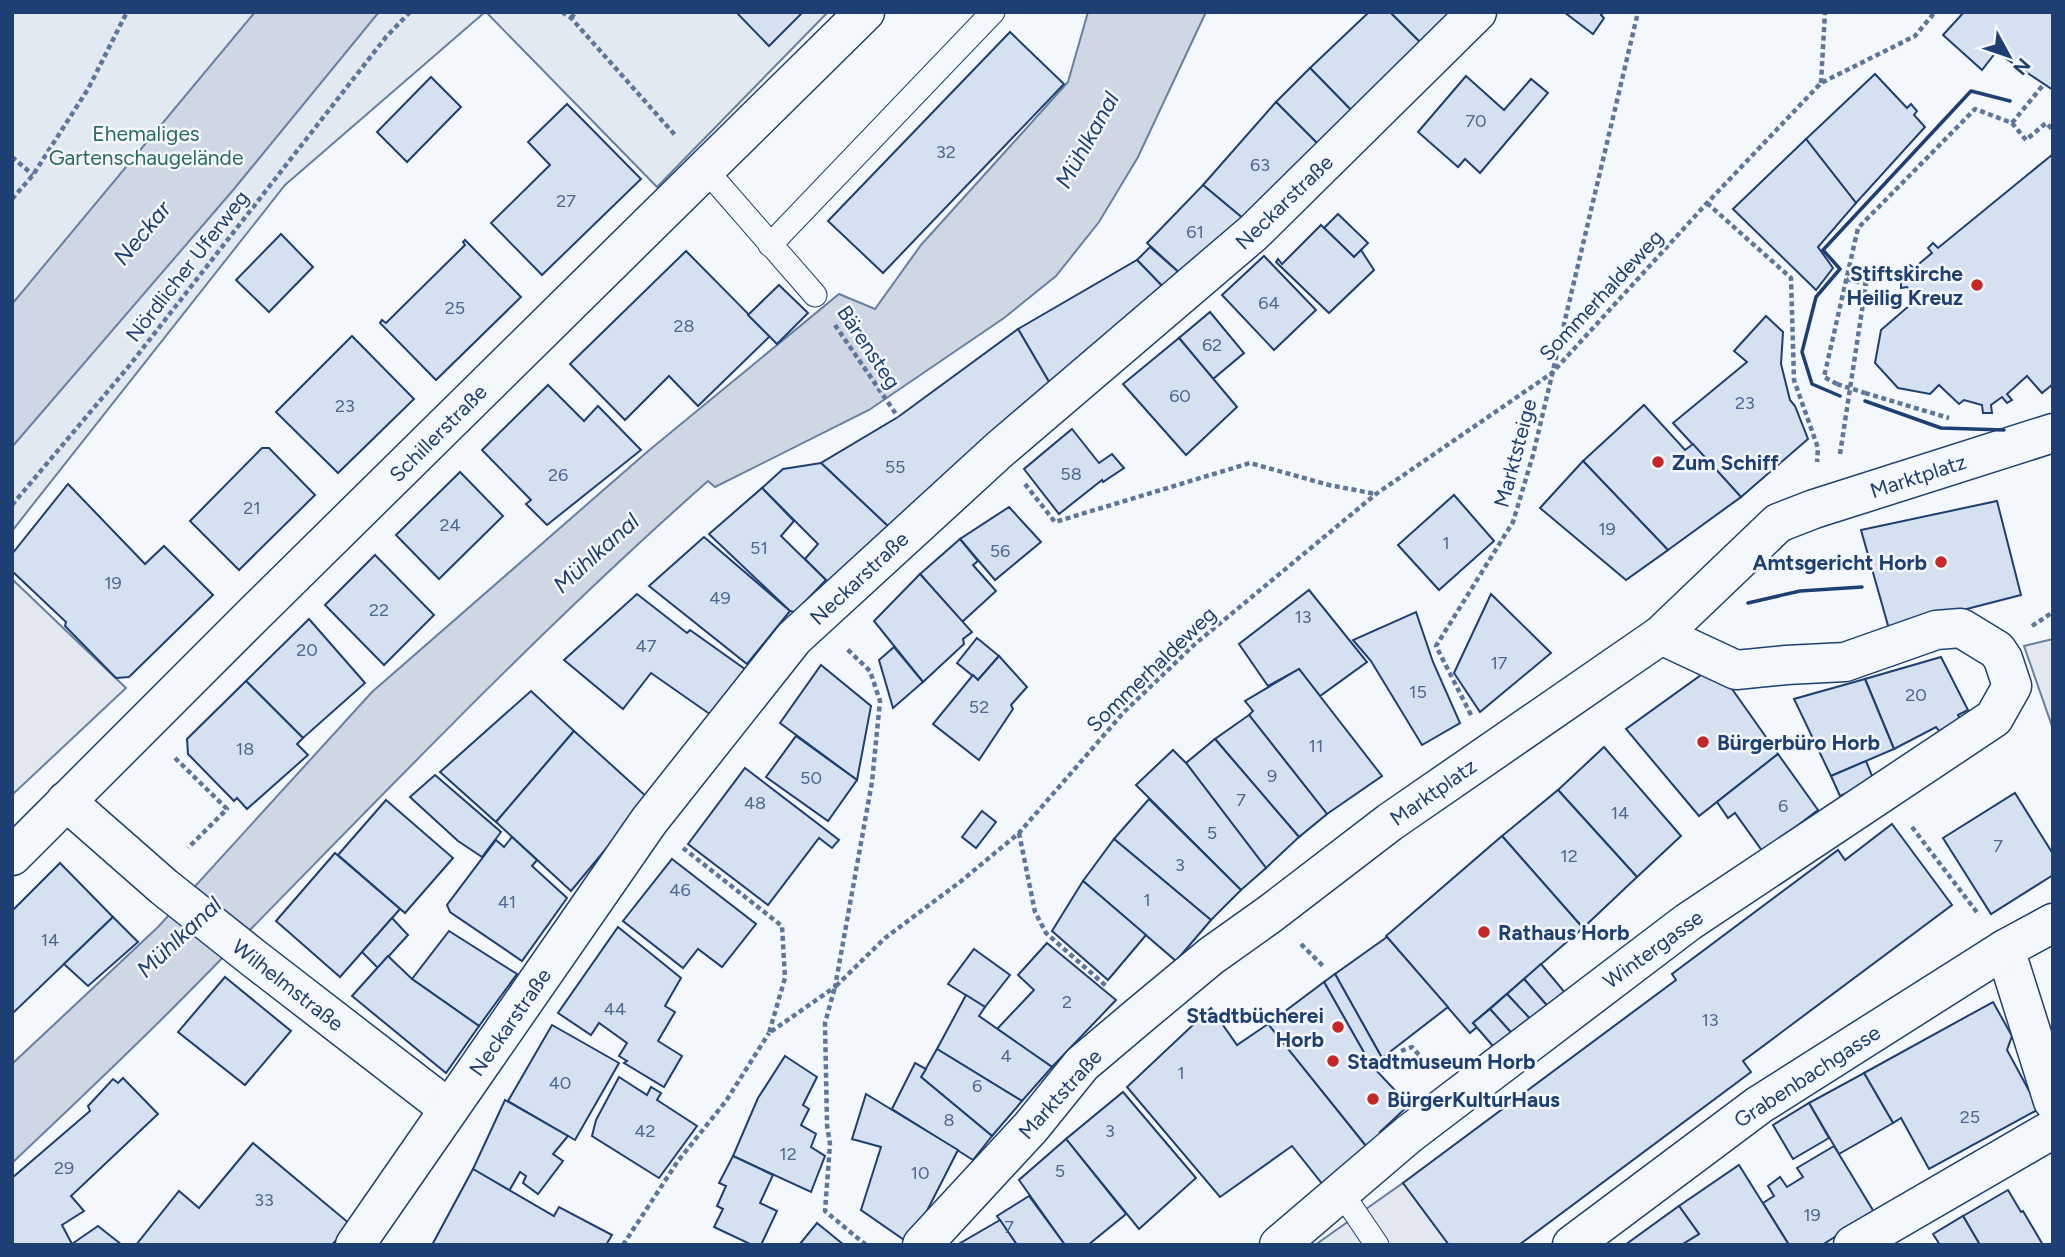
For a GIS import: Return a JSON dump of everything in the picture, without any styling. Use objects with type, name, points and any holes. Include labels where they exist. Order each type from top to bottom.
[{"type":"street","name":"Schillerstraße","points":[[12,856],[865,12]]},
{"type":"street","name":"Neckarstraße","points":[[355,1245],[649,821],[794,638],[999,450],[1254,233],[1477,12]]},
{"type":"street","name":"Marktplatz","points":[[1211,956],[1390,822],[1661,635],[1779,523],[1833,503],[2053,433]]},
{"type":"street","name":"Wintergasse","points":[[1279,1245],[1409,1134],[1688,922],[1993,718],[2012,686],[2004,659],[1997,650],[1961,628],[1936,630],[1845,662],[1736,670],[1661,635]]},
{"type":"street","name":"Wilhelmstraße","points":[[66,801],[160,884],[449,1109]]},
{"type":"street","name":"Grabenbachgasse","points":[[1572,1245],[1759,1105],[2005,949],[2053,923]]},
{"type":"street","points":[[2005,949],[2053,1101]]},
{"type":"street","name":"Marktstraße","points":[[922,1245],[1031,1127],[1082,1064],[1211,956]]},
{"type":"street","points":[[1853,1245],[2053,1129]]},
{"type":"lane","points":[[770,245],[993,12]]},
{"type":"lane","points":[[706,170],[815,295]]},
{"type":"lane","points":[[1341,1192],[1377,1245]]},
{"type":"path","points":[[12,199],[33,175],[88,89],[127,12]]},
{"type":"path","name":"Nördlicher Uferweg","points":[[12,505],[129,366],[386,37],[410,12]]},
{"type":"path","points":[[562,12],[571,18],[706,170]]},
{"type":"path","points":[[571,18],[576,12]]},
{"type":"path","name":"Marktsteige","points":[[1490,753],[1436,646],[1513,522],[1533,455],[1638,12]]},
{"type":"path","points":[[1821,83],[1825,12]]},
{"type":"path","name":"Sommerhaldeweg","points":[[769,1033],[835,987],[885,938],[960,883],[1019,833],[1124,712],[1195,644],[1376,494],[1552,373],[1821,83],[1915,36],[1935,12]]},
{"type":"path","points":[[2012,123],[2045,84]]},
{"type":"path","points":[[1956,420],[1837,384],[1824,377],[1858,228],[1975,109],[2012,123],[2026,140],[2046,123],[2053,130]]},
{"type":"path","points":[[12,157],[33,175]]},
{"type":"path","points":[[1707,203],[1791,278],[1794,380],[1818,448]]},
{"type":"path","points":[[1833,503],[1866,284],[1846,279]]},
{"type":"path","name":"Bärensteg","points":[[815,295],[898,417]]},
{"type":"path","points":[[999,450],[1055,522],[1250,463],[1329,485],[1376,494]]},
{"type":"path","points":[[815,618],[870,671],[880,701],[873,782],[835,987],[825,1023],[827,1125],[830,1144],[825,1211],[866,1245]]},
{"type":"path","points":[[142,725],[227,809],[160,884]]},
{"type":"path","points":[[1883,790],[2005,949]]},
{"type":"path","points":[[623,1245],[678,1161],[726,1101],[769,1033],[785,978],[782,926],[649,821]]},
{"type":"path","points":[[1019,833],[1035,912],[1046,933],[1140,1015]]},
{"type":"path","points":[[1401,1051],[1412,1047],[1432,1071]]},
{"type":"green space","name":"Ehemaliges Gartenschaugelände","points":[[12,12],[485,12],[285,185],[12,531]]},
{"type":"green space","points":[[486,12],[828,12],[657,187]]},
{"type":"shaded area","points":[[12,579],[126,688],[12,795]]},
{"type":"shaded area","points":[[2053,639],[2053,726],[2052,726],[2024,646]]},
{"type":"shaded area","points":[[1403,1183],[1449,1245],[1315,1245]]},
{"type":"water","name":"Neckar","points":[[255,12],[379,12],[234,189],[12,447],[12,304]]},
{"type":"water","name":"Mühlkanal","points":[[1088,12],[1206,12],[1138,157],[1099,222],[1056,276],[1004,318],[869,410],[715,487],[708,481],[502,674],[172,1009],[12,1163],[12,1064],[158,927],[372,692],[647,452],[839,294],[875,309],[921,245],[1068,82]]},
{"type":"building","points":[[736,12],[803,12],[769,46]]},
{"type":"building","points":[[1369,12],[1390,12],[1424,46],[1354,113],[1310,68]]},
{"type":"building","points":[[1390,12],[1453,12],[1424,46]]},
{"type":"building","points":[[1564,12],[1604,12],[1601,15],[1604,18],[1593,34]]},
{"type":"building","points":[[1964,12],[2053,12],[2053,90],[1996,52],[1982,70],[1943,35]]},
{"type":"building","points":[[1010,32],[1064,84],[883,273],[828,221]]},
{"type":"building","points":[[1310,68],[1354,113],[1319,145],[1276,102]]},
{"type":"building","points":[[1875,74],[1907,108],[1911,104],[1917,111],[1914,115],[1925,127],[1856,203],[1806,139]]},
{"type":"building","points":[[1466,76],[1504,110],[1531,79],[1548,93],[1480,173],[1465,159],[1458,167],[1418,132]]},
{"type":"building","points":[[431,77],[461,107],[407,162],[377,132]]},
{"type":"building","points":[[1276,102],[1319,145],[1245,220],[1203,185]]},
{"type":"building","points":[[567,104],[641,179],[542,275],[491,223],[550,165],[528,142]]},
{"type":"building","points":[[1806,139],[1856,203],[1818,247],[1833,268],[1816,290],[1733,209]]},
{"type":"building","name":"Stiftskirche Heilig Kreuz","points":[[2053,154],[2053,384],[2042,393],[2027,376],[2007,394],[2012,400],[2007,403],[2002,397],[1991,405],[1992,413],[1983,413],[1982,405],[1964,400],[1959,404],[1939,385],[1930,394],[1898,388],[1875,363],[1881,330],[1917,299],[1907,287],[1901,288],[1901,282],[1908,282],[1909,273],[1905,269],[1910,265],[1914,268],[1932,253],[1928,248],[1933,243],[1938,248]]},
{"type":"building","points":[[1203,185],[1245,220],[1183,276],[1147,243]]},
{"type":"building","points":[[1338,214],[1368,243],[1354,257],[1324,228]]},
{"type":"building","points":[[1321,225],[1354,257],[1361,250],[1374,270],[1329,313],[1276,262],[1278,259],[1282,264]]},
{"type":"building","points":[[281,234],[313,267],[269,312],[236,280]]},
{"type":"building","points":[[465,240],[521,297],[436,380],[380,323],[382,320],[386,323],[465,245]]},
{"type":"building","points":[[1150,247],[1183,276],[1167,291],[1137,260]]},
{"type":"building","points":[[686,251],[770,336],[698,406],[669,376],[625,420],[570,364]]},
{"type":"building","points":[[1264,256],[1316,310],[1274,350],[1222,295]]},
{"type":"building","points":[[1137,260],[1167,291],[1052,387],[1018,329]]},
{"type":"building","points":[[779,285],[808,313],[777,344],[748,315]]},
{"type":"building","points":[[1210,312],[1244,353],[1213,379],[1179,338]]},
{"type":"building","points":[[1766,316],[1783,332],[1781,364],[1790,400],[1808,439],[1741,497],[1673,423],[1747,362],[1734,351]]},
{"type":"building","points":[[1018,329],[1052,387],[891,529],[821,463],[898,417]]},
{"type":"building","points":[[352,336],[414,399],[338,473],[276,412]]},
{"type":"building","points":[[1179,338],[1237,407],[1186,455],[1123,384]]},
{"type":"building","points":[[548,385],[584,421],[598,406],[641,450],[547,525],[526,504],[531,500],[482,450]]},
{"type":"building","points":[[1644,405],[1685,450],[1693,444],[1741,497],[1668,550],[1583,461]]},
{"type":"building","points":[[1072,429],[1099,463],[1112,454],[1124,468],[1103,482],[1102,480],[1059,514],[1024,469]]},
{"type":"building","points":[[262,448],[269,448],[315,495],[239,570],[190,521]]},
{"type":"building","points":[[1583,461],[1668,550],[1626,580],[1540,508]]},
{"type":"building","points":[[821,463],[891,529],[830,584],[805,559],[818,544],[762,488],[783,469]]},
{"type":"building","points":[[460,472],[503,516],[439,579],[396,535]]},
{"type":"building","points":[[68,484],[145,564],[164,546],[213,595],[129,677],[116,678],[65,626],[66,622],[12,571],[12,554]]},
{"type":"building","points":[[762,488],[794,521],[781,536],[826,580],[795,612],[790,611],[709,534]]},
{"type":"building","points":[[1454,495],[1494,541],[1439,590],[1398,545]]},
{"type":"building","name":"Amtsgericht Horb","points":[[1997,501],[2021,595],[1889,629],[1861,530]]},
{"type":"building","points":[[1009,507],[1041,542],[995,580],[960,539]]},
{"type":"building","points":[[704,537],[790,611],[747,664],[649,586]]},
{"type":"building","points":[[960,539],[978,561],[973,565],[996,591],[962,622],[920,574]]},
{"type":"building","points":[[375,555],[434,615],[384,665],[325,605]]},
{"type":"building","points":[[920,574],[972,632],[963,639],[964,644],[923,682],[874,621]]},
{"type":"building","points":[[1309,590],[1367,662],[1320,696],[1299,669],[1268,686],[1239,644]]},
{"type":"building","points":[[637,594],[687,633],[690,630],[749,672],[714,717],[651,673],[623,709],[564,660]]},
{"type":"building","points":[[1491,594],[1551,653],[1480,712],[1454,673]]},
{"type":"building","points":[[1416,612],[1433,662],[1460,723],[1422,745],[1371,661],[1353,640]]},
{"type":"building","points":[[309,619],[365,683],[303,738],[246,681]]},
{"type":"building","points":[[977,638],[999,656],[978,680],[957,663]]},
{"type":"building","points":[[894,647],[923,682],[893,708],[879,660]]},
{"type":"building","points":[[999,656],[1027,687],[1011,705],[1013,709],[979,760],[933,724],[973,675],[978,680]]},
{"type":"building","points":[[1941,657],[1968,710],[1958,715],[1960,719],[1939,731],[1936,727],[1894,749],[1865,679]]},
{"type":"building","points":[[821,665],[871,706],[857,780],[780,723]]},
{"type":"building","name":"Bürgerbüro Horb","points":[[1715,665],[1778,754],[1699,816],[1626,729]]},
{"type":"building","points":[[1299,669],[1382,776],[1327,814],[1249,715],[1253,711],[1245,701]]},
{"type":"building","points":[[1865,679],[1894,749],[1831,776],[1794,699]]},
{"type":"building","points":[[246,681],[303,738],[297,744],[308,755],[247,809],[237,798],[234,801],[188,754],[187,739]]},
{"type":"building","points":[[531,691],[574,731],[496,822],[440,772]]},
{"type":"building","points":[[1249,715],[1327,814],[1299,837],[1215,739]]},
{"type":"building","points":[[574,731],[648,798],[571,891],[496,822]]},
{"type":"building","points":[[796,736],[857,780],[828,821],[766,777]]},
{"type":"building","points":[[1215,739],[1299,837],[1266,868],[1186,763]]},
{"type":"building","points":[[1604,747],[1681,836],[1637,877],[1558,790]]},
{"type":"building","points":[[1173,750],[1186,763],[1266,868],[1241,890],[1136,785]]},
{"type":"building","points":[[1778,754],[1818,810],[1763,852],[1735,813],[1728,818],[1717,802]]},
{"type":"building","points":[[1866,761],[1874,781],[1840,796],[1831,776]]},
{"type":"building","points":[[745,768],[839,840],[832,848],[819,838],[768,905],[688,844]]},
{"type":"building","points":[[435,775],[501,832],[482,857],[458,841],[410,797]]},
{"type":"building","points":[[1558,790],[1637,877],[1583,928],[1502,836]]},
{"type":"building","points":[[2015,793],[2053,854],[2053,875],[1991,914],[1943,838]]},
{"type":"building","points":[[1149,799],[1241,890],[1211,920],[1114,839]]},
{"type":"building","points":[[386,800],[453,858],[405,913],[338,855]]},
{"type":"building","points":[[982,811],[996,822],[976,848],[962,837]]},
{"type":"building","points":[[1892,824],[1952,905],[1743,1061],[1751,1072],[1519,1245],[1449,1245],[1403,1183],[1676,980],[1672,974],[1838,850],[1845,860]]},
{"type":"building","name":"Rathaus Horb","points":[[1502,836],[1583,928],[1473,1023],[1477,1027],[1470,1033],[1386,936]]},
{"type":"building","points":[[512,837],[537,860],[532,866],[567,898],[522,961],[450,912],[447,905],[496,840],[504,847]]},
{"type":"building","points":[[1114,839],[1211,920],[1176,961],[1083,881]]},
{"type":"building","points":[[335,853],[400,909],[340,977],[276,921]]},
{"type":"building","points":[[672,859],[756,924],[722,967],[698,949],[683,968],[623,921]]},
{"type":"building","points":[[60,863],[113,917],[12,1014],[12,911]]},
{"type":"building","points":[[1083,881],[1146,935],[1108,980],[1052,931]]},
{"type":"building","points":[[113,917],[138,942],[88,986],[64,964]]},
{"type":"building","points":[[392,918],[408,935],[378,968],[362,952]]},
{"type":"building","points":[[618,927],[681,978],[665,1006],[675,1012],[658,1041],[682,1056],[664,1087],[624,1063],[627,1061],[619,1056],[627,1043],[599,1023],[591,1035],[558,1013]]},
{"type":"building","points":[[449,931],[517,974],[479,1026],[412,979]]},
{"type":"building","points":[[1387,937],[1448,1007],[1382,1058],[1335,974]]},
{"type":"building","points":[[1047,943],[1116,1000],[1052,1067],[997,1029],[1034,990],[1018,975]]},
{"type":"building","points":[[974,949],[1010,975],[985,1007],[948,984]]},
{"type":"building","points":[[388,956],[412,979],[479,1026],[446,1073],[352,996]]},
{"type":"building","points":[[1541,964],[1567,995],[1550,1009],[1524,979]]},
{"type":"building","points":[[1335,974],[1382,1058],[1371,1065],[1324,982]]},
{"type":"building","points":[[225,977],[291,1031],[245,1085],[178,1032]]},
{"type":"building","points":[[1524,979],[1550,1009],[1534,1023],[1507,994]]},
{"type":"building","points":[[1324,982],[1371,1065],[1409,1105],[1380,1132],[1387,1139],[1370,1151],[1268,1024]]},
{"type":"building","points":[[1507,994],[1534,1023],[1516,1038],[1490,1009]]},
{"type":"building","points":[[966,995],[985,1007],[979,1016],[1052,1067],[1022,1101],[937,1049]]},
{"type":"building","points":[[1993,1002],[2012,1036],[2007,1050],[2039,1109],[1929,1169],[1901,1118],[1893,1123],[1864,1073]]},
{"type":"building","points":[[1211,1008],[1237,1045],[1268,1024],[1370,1151],[1324,1186],[1292,1146],[1220,1197],[1127,1087]]},
{"type":"building","points":[[1490,1009],[1516,1038],[1499,1053],[1473,1023]]},
{"type":"building","points":[[552,1025],[619,1063],[575,1140],[508,1101]]},
{"type":"building","points":[[937,1049],[1022,1101],[992,1136],[921,1077]]},
{"type":"building","points":[[785,1056],[817,1077],[803,1105],[809,1109],[801,1125],[816,1134],[811,1147],[825,1156],[811,1192],[733,1156],[758,1098]]},
{"type":"building","points":[[915,1063],[926,1069],[921,1077],[992,1136],[973,1160],[892,1109]]},
{"type":"building","points":[[1864,1073],[1893,1123],[1839,1154],[1809,1103]]},
{"type":"building","points":[[619,1077],[647,1095],[651,1087],[661,1093],[657,1100],[697,1126],[659,1178],[592,1136],[596,1120]]},
{"type":"building","points":[[123,1078],[158,1114],[71,1196],[84,1211],[62,1225],[72,1244],[12,1245],[12,1178],[90,1111],[88,1106],[113,1079],[118,1083]]},
{"type":"building","points":[[1123,1092],[1196,1178],[1139,1229],[1066,1139]]},
{"type":"building","points":[[866,1094],[958,1150],[910,1244],[861,1210],[881,1147],[852,1139]]},
{"type":"building","points":[[505,1100],[568,1136],[553,1154],[563,1161],[538,1194],[523,1183],[526,1176],[520,1172],[509,1191],[473,1169]]},
{"type":"building","points":[[1809,1103],[1829,1138],[1793,1159],[1773,1125]]},
{"type":"building","points":[[1066,1139],[1126,1214],[1088,1245],[1065,1245],[1019,1180]]},
{"type":"building","points":[[253,1143],[350,1224],[332,1245],[136,1245],[179,1191],[199,1208]]},
{"type":"building","points":[[1834,1146],[1874,1212],[1822,1245],[1789,1245],[1763,1203],[1774,1196],[1768,1186],[1780,1177],[1787,1187],[1803,1177],[1797,1168]]},
{"type":"building","points":[[733,1156],[773,1175],[760,1203],[777,1211],[761,1245],[752,1245],[714,1227],[723,1209],[717,1206],[726,1186],[719,1183]]},
{"type":"building","points":[[1739,1165],[1789,1245],[1681,1245],[1699,1234],[1679,1206]]},
{"type":"building","points":[[473,1169],[554,1216],[559,1207],[612,1235],[606,1245],[432,1245]]},
{"type":"building","points":[[2008,1190],[2043,1245],[1980,1245],[1963,1216]]},
{"type":"building","points":[[1029,1196],[1065,1245],[1017,1245],[997,1216]]},
{"type":"building","points":[[1679,1206],[1699,1234],[1681,1245],[1625,1245]]},
{"type":"building","points":[[1963,1216],[1980,1245],[1940,1245],[1933,1234]]},
{"type":"building","points":[[1000,1220],[1017,1245],[957,1245]]},
{"type":"building","points":[[817,1223],[844,1245],[799,1245]]},
{"type":"building","points":[[98,1226],[122,1245],[70,1245],[72,1244]]},
{"type":"wall","points":[[1840,396],[1812,384],[1802,352],[1816,297],[1840,269],[1823,250],[1971,91],[2010,101]]},
{"type":"wall","points":[[1865,401],[1941,428],[2004,430]]},
{"type":"wall","points":[[1748,603],[1800,591],[1862,587]]},
{"type":"place","name":"Stiftskirche Heilig Kreuz","points":[[1977,285]]},
{"type":"place","name":"Zum Schiff","points":[[1658,462]]},
{"type":"place","name":"Amtsgericht Horb","points":[[1941,562]]},
{"type":"place","name":"Bürgerbüro Horb","points":[[1703,742]]},
{"type":"place","name":"Rathaus Horb","points":[[1484,932]]},
{"type":"place","name":"Stadtbücherei Horb","points":[[1338,1027]]},
{"type":"place","name":"Stadtmuseum Horb","points":[[1333,1061]]},
{"type":"place","name":"BürgerKulturHaus","points":[[1373,1099]]}]
